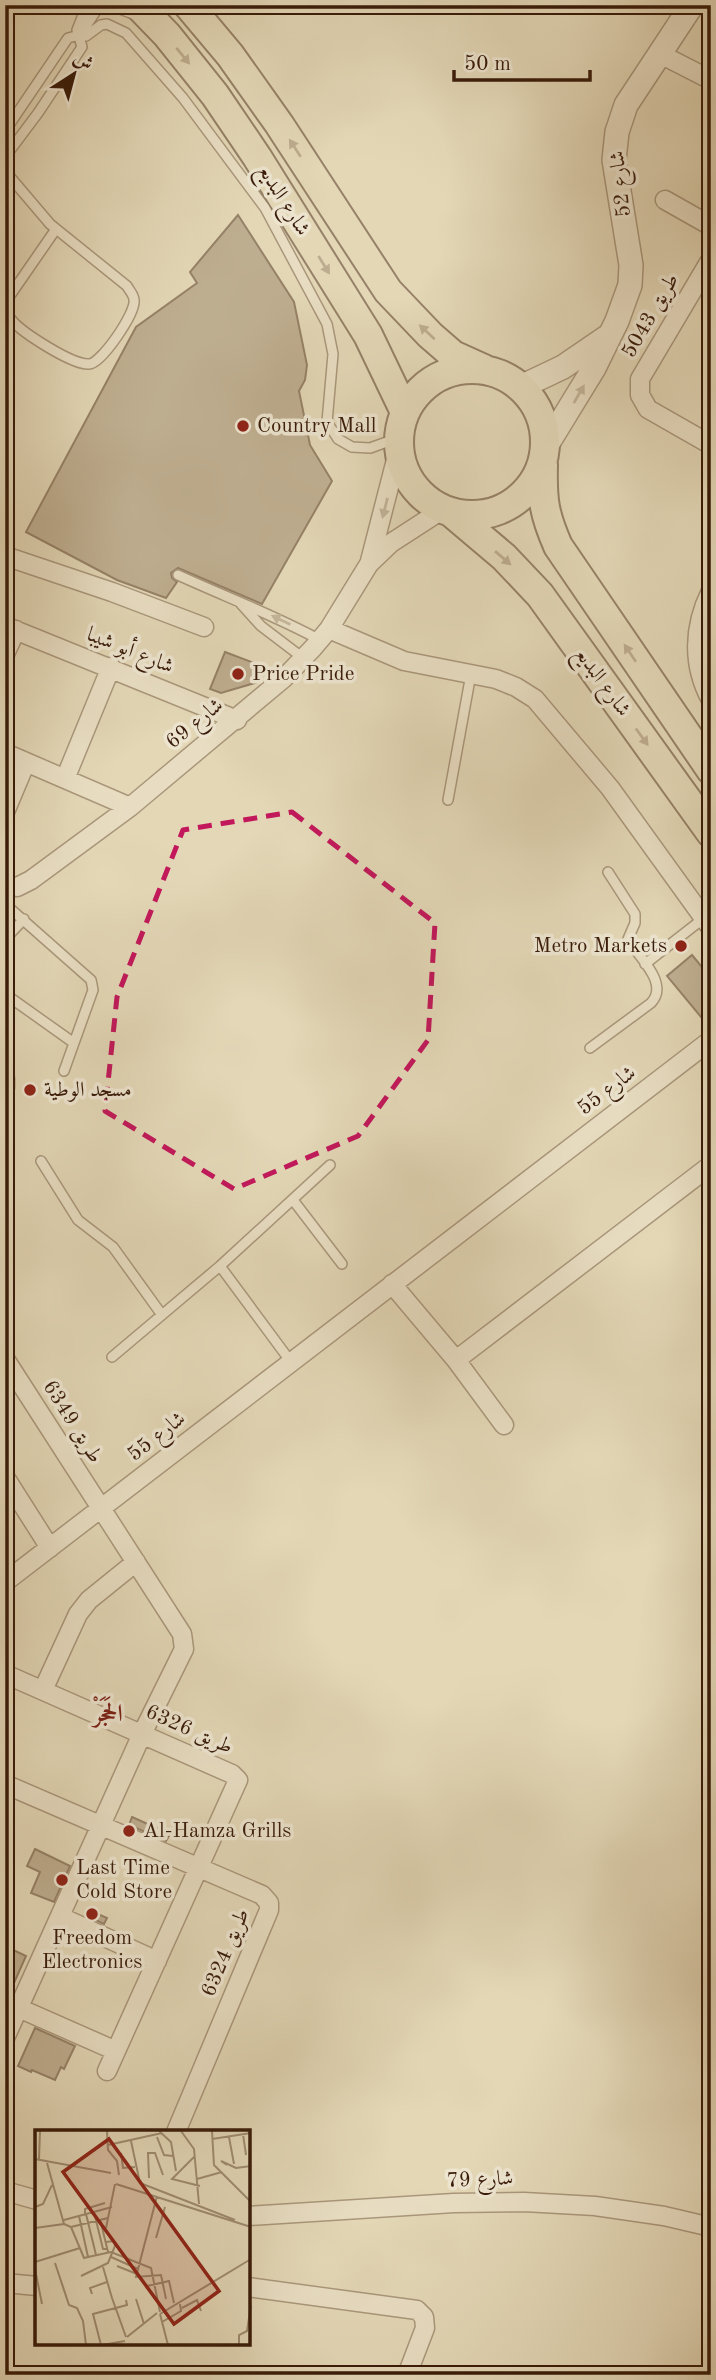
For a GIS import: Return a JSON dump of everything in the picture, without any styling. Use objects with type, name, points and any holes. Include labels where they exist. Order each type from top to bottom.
[{"type":"main road","name":"شارع البديع","points":[[188,5],[230,55],[279,124],[388,290],[453,355],[484,369]]},
{"type":"main road","name":"شارع البديع","points":[[144,12],[167,35],[215,95],[257,158],[368,335],[404,410]]},
{"type":"main road","points":[[460,369],[484,369],[503,375],[521,387],[540,415],[545,431],[544,455],[533,484],[517,500],[497,512],[474,516],[447,512],[421,496],[406,476],[398,445],[404,410],[418,391],[437,376],[460,369]]},
{"type":"main road","name":"شارع البديع","points":[[544,455],[542,502],[558,547],[711,770]]},
{"type":"main road","name":"شارع البديع","points":[[447,512],[504,557],[540,595],[711,833]]},
{"type":"street","name":"شارع 52","points":[[544,455],[578,397],[624,303],[630,285],[631,265],[614,160],[617,132],[626,105],[692,5]]},
{"type":"street","points":[[660,54],[711,80]]},
{"type":"street","points":[[665,200],[711,226]]},
{"type":"street","name":"طريق 5043","points":[[711,259],[640,379],[640,395],[648,409],[711,445]]},
{"type":"street","name":"شارع 52","points":[[521,387],[563,367],[607,337]]},
{"type":"street","name":"شارع 69","points":[[369,564],[398,445]]},
{"type":"street","name":"شارع 69","points":[[18,887],[130,807],[237,719],[303,659],[325,634],[369,564],[391,543],[447,512]]},
{"type":"street","points":[[5,556],[204,627]]},
{"type":"street","points":[[711,591],[700,617],[696,641],[698,665],[711,700]]},
{"type":"street","points":[[5,654],[10,628]]},
{"type":"street","name":"شارع أبو شيبا","points":[[10,628],[237,719]]},
{"type":"street","points":[[325,634],[404,661],[496,679],[516,687],[534,699],[610,788],[707,923]]},
{"type":"street","points":[[65,779],[111,667]]},
{"type":"street","points":[[5,754],[130,807]]},
{"type":"street","points":[[5,812],[26,762]]},
{"type":"street","name":"شارع 55","points":[[5,1582],[711,1040]]},
{"type":"street","points":[[5,1078],[5,1088]]},
{"type":"street","points":[[456,1360],[711,1165]]},
{"type":"street","points":[[392,1284],[456,1360],[504,1425]]},
{"type":"street","name":"طريق 6349","points":[[5,1359],[101,1509]]},
{"type":"street","points":[[5,1477],[50,1548]]},
{"type":"street","points":[[5,2038],[12,2005],[61,1917],[142,1734],[181,1656],[184,1641],[101,1509]]},
{"type":"street","points":[[43,1690],[78,1614],[89,1600],[136,1562]]},
{"type":"street","name":"طريق 6326","points":[[5,1674],[232,1774],[237,1780],[200,1868]]},
{"type":"street","name":"طريق 6324","points":[[7,1786],[266,1898],[269,1907],[177,2130]]},
{"type":"street","points":[[107,2071],[200,1868]]},
{"type":"street","points":[[61,1917],[157,1961]]},
{"type":"street","points":[[12,2005],[116,2051]]},
{"type":"street","points":[[6,2191],[35,2199]]},
{"type":"street","name":"شارع 79","points":[[250,2216],[454,2203],[524,2202],[595,2206],[664,2216],[711,2227]]},
{"type":"street","points":[[5,2283],[35,2286]]},
{"type":"street","points":[[250,2287],[417,2310],[424,2317],[425,2328],[407,2375]]},
{"type":"lane","points":[[5,157],[82,47],[78,24],[87,5]]},
{"type":"lane","points":[[80,35],[100,5]]},
{"type":"lane","points":[[110,5],[127,13],[144,12]]},
{"type":"lane","points":[[5,131],[68,38],[86,36],[101,25],[107,24],[126,33],[183,98],[265,208],[327,324],[333,355],[327,422],[338,439],[352,447],[398,445]]},
{"type":"lane","points":[[5,171],[56,229],[127,286],[135,298],[134,308],[126,324],[97,362],[89,364],[72,361],[52,350],[11,320],[6,310],[9,297],[56,229]]},
{"type":"lane","points":[[178,575],[241,604],[325,634]]},
{"type":"lane","points":[[241,604],[261,626],[303,659]]},
{"type":"lane","points":[[448,800],[471,674]]},
{"type":"lane","points":[[590,1048],[655,999],[658,987],[657,981],[628,939],[635,923],[635,914],[608,872]]},
{"type":"lane","points":[[5,904],[91,980],[93,990],[64,1071]]},
{"type":"lane","points":[[5,939],[24,919]]},
{"type":"lane","points":[[645,964],[707,923]]},
{"type":"lane","points":[[5,994],[74,1043]]},
{"type":"lane","points":[[41,1161],[78,1220],[113,1247],[162,1315]]},
{"type":"lane","points":[[112,1357],[220,1266],[330,1165]]},
{"type":"lane","points":[[293,1200],[342,1264]]},
{"type":"lane","points":[[220,1266],[290,1362]]},
{"type":"highlighted area","points":[[292,812],[435,923],[428,1040],[358,1136],[234,1189],[105,1111],[117,997],[183,830]]},
{"type":"building","points":[[238,215],[294,302],[307,365],[305,380],[299,391],[310,445],[332,481],[262,604],[178,568],[171,573],[177,582],[166,598],[117,580],[26,532],[136,327],[197,283],[190,272]]},
{"type":"building","name":"Price Pride","points":[[225,652],[262,666],[258,682],[221,693],[210,689]]},
{"type":"building","points":[[692,955],[711,978],[711,1029],[667,976]]},
{"type":"building","points":[[132,1817],[170,1834],[166,1841],[129,1825]]},
{"type":"building","points":[[35,1849],[70,1866],[54,1902],[31,1893],[40,1872],[27,1866]]},
{"type":"building","points":[[91,1911],[107,1918],[104,1924],[89,1917]]},
{"type":"building","points":[[9,1948],[26,1956],[10,1992],[5,1991],[5,1957]]},
{"type":"building","points":[[35,2028],[75,2046],[64,2069],[61,2067],[55,2080],[18,2066]]},
{"type":"place","name":"Country Mall","points":[[243,426]]},
{"type":"place","name":"Price Pride","points":[[238,674]]},
{"type":"place","name":"Metro Markets","points":[[681,946]]},
{"type":"place","name":"مسجد الوطية","points":[[30,1090]]},
{"type":"place","name":"Al-Hamza Grills","points":[[129,1831]]},
{"type":"place","name":"Last Time Cold Store","points":[[62,1880]]},
{"type":"place","name":"Freedom Electronics","points":[[92,1914]]},
{"type":"district","name":"الحَجَرْ","points":[[108,1715]]}]
